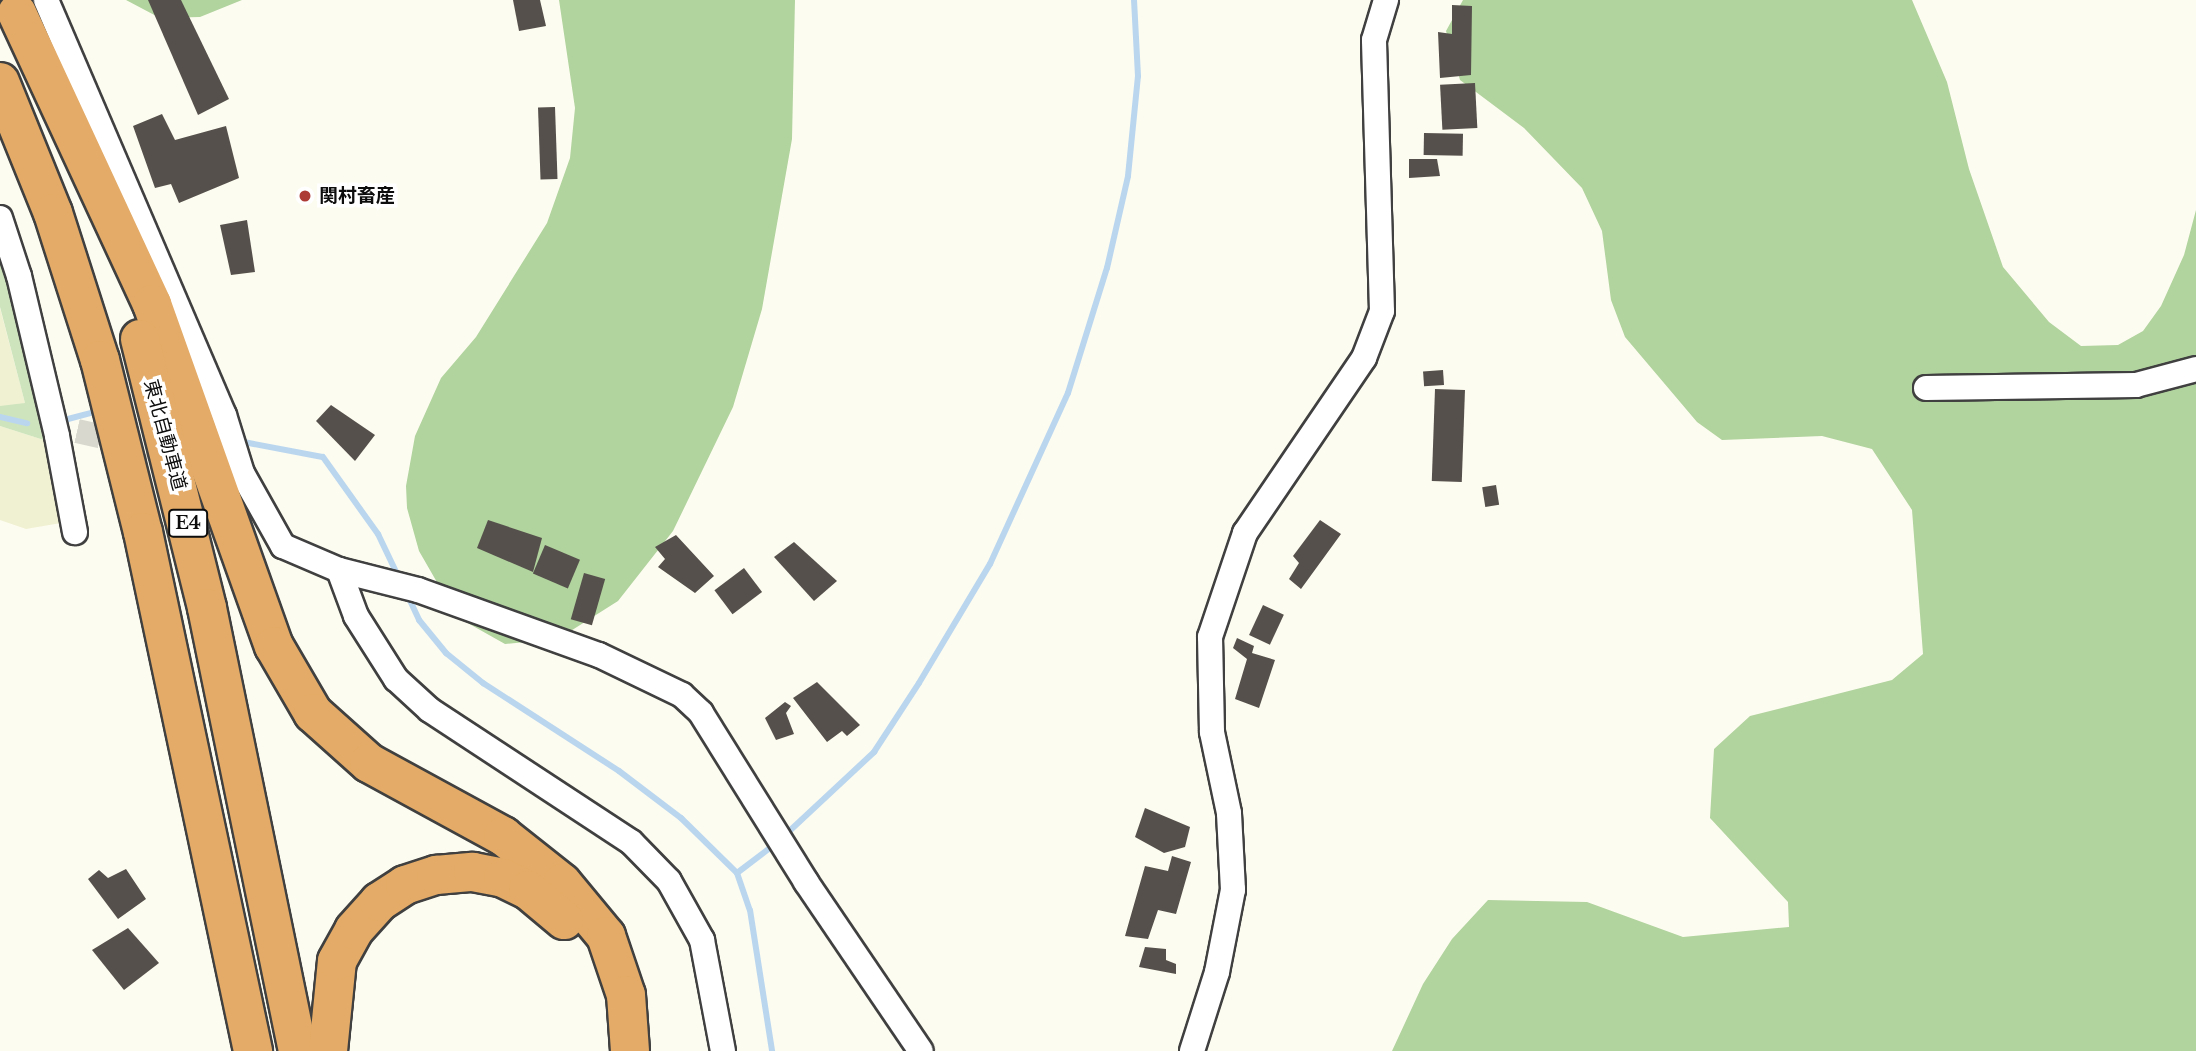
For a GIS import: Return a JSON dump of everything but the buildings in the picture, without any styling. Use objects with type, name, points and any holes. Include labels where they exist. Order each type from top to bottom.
[{"type":"highway","name":"東北自動車道","points":[[24,4],[86,178],[146,363],[208,608],[298,1051]]},
{"type":"highway","points":[[24,4],[152,304],[243,567],[274,646],[300,691],[313,713],[369,763],[503,836],[562,883],[606,936],[626,995],[630,1051]]},
{"type":"highway","name":"E4","points":[[0,82],[53,213],[100,360],[194,770],[253,1051]]},
{"type":"highway","points":[[194,770],[229,1051]]},
{"type":"highway","points":[[328,1051],[337,961],[354,930],[379,902],[405,885],[436,875],[473,872],[503,878],[528,890],[573,931],[599,978],[609,1051]]},
{"type":"street","points":[[1192,1051],[1217,972],[1233,890],[1229,813],[1212,732],[1210,637],[1245,533],[1364,358],[1382,311],[1374,53],[1386,0]]},
{"type":"street","points":[[24,4],[227,426],[231,463],[283,546],[338,570],[418,590],[599,655],[682,695],[701,713],[764,818],[921,1051]]},
{"type":"street","points":[[0,218],[67,433],[75,532]]},
{"type":"street","points":[[1926,388],[2136,385],[2196,369]]},
{"type":"street","points":[[338,570],[359,622],[396,679],[430,710],[631,842],[669,881],[702,940],[723,1051]]},
{"type":"green space","points":[[126,0],[242,0],[200,17],[160,18]]},
{"type":"green space","points":[[559,0],[795,0],[792,139],[762,309],[733,407],[673,531],[618,601],[558,639],[505,644],[457,617],[419,551],[407,508],[406,486],[415,436],[441,378],[476,337],[547,223],[570,158],[575,108]]},
{"type":"green space","points":[[1463,0],[1912,0],[1947,82],[1969,169],[2003,267],[2049,322],[2081,346],[2118,345],[2143,331],[2161,306],[2184,255],[2196,210],[2196,1051],[1392,1051],[1423,984],[1452,939],[1488,900],[1587,902],[1683,937],[1789,927],[1788,902],[1710,818],[1714,749],[1750,716],[1892,680],[1923,654],[1912,510],[1872,449],[1822,436],[1722,440],[1697,422],[1625,337],[1611,300],[1602,231],[1582,188],[1524,128],[1460,80],[1446,31]]},
{"type":"green space","points":[[0,246],[47,441],[0,426],[0,406],[25,403],[0,307]]},
{"type":"green space","points":[[0,308],[25,403],[8,408],[0,406]]},
{"type":"green space","points":[[0,426],[47,441],[61,523],[26,529],[0,520]]},
{"type":"waterway","points":[[783,837],[874,752],[919,683],[990,564],[1068,393],[1107,268],[1128,176],[1138,76],[1134,0]]},
{"type":"waterway","points":[[68,419],[90,413]]},
{"type":"waterway","points":[[0,417],[27,423]]},
{"type":"waterway","points":[[238,441],[323,457],[378,534],[399,578]]},
{"type":"waterway","points":[[407,594],[419,620],[446,653],[483,683],[619,771],[681,818],[737,873],[750,910],[772,1051]]},
{"type":"waterway","points":[[737,873],[775,844]]},
{"type":"tunnel","points":[[77,431],[178,454]]},
{"type":"place","name":"関村畜産","points":[[305,196]]}]
